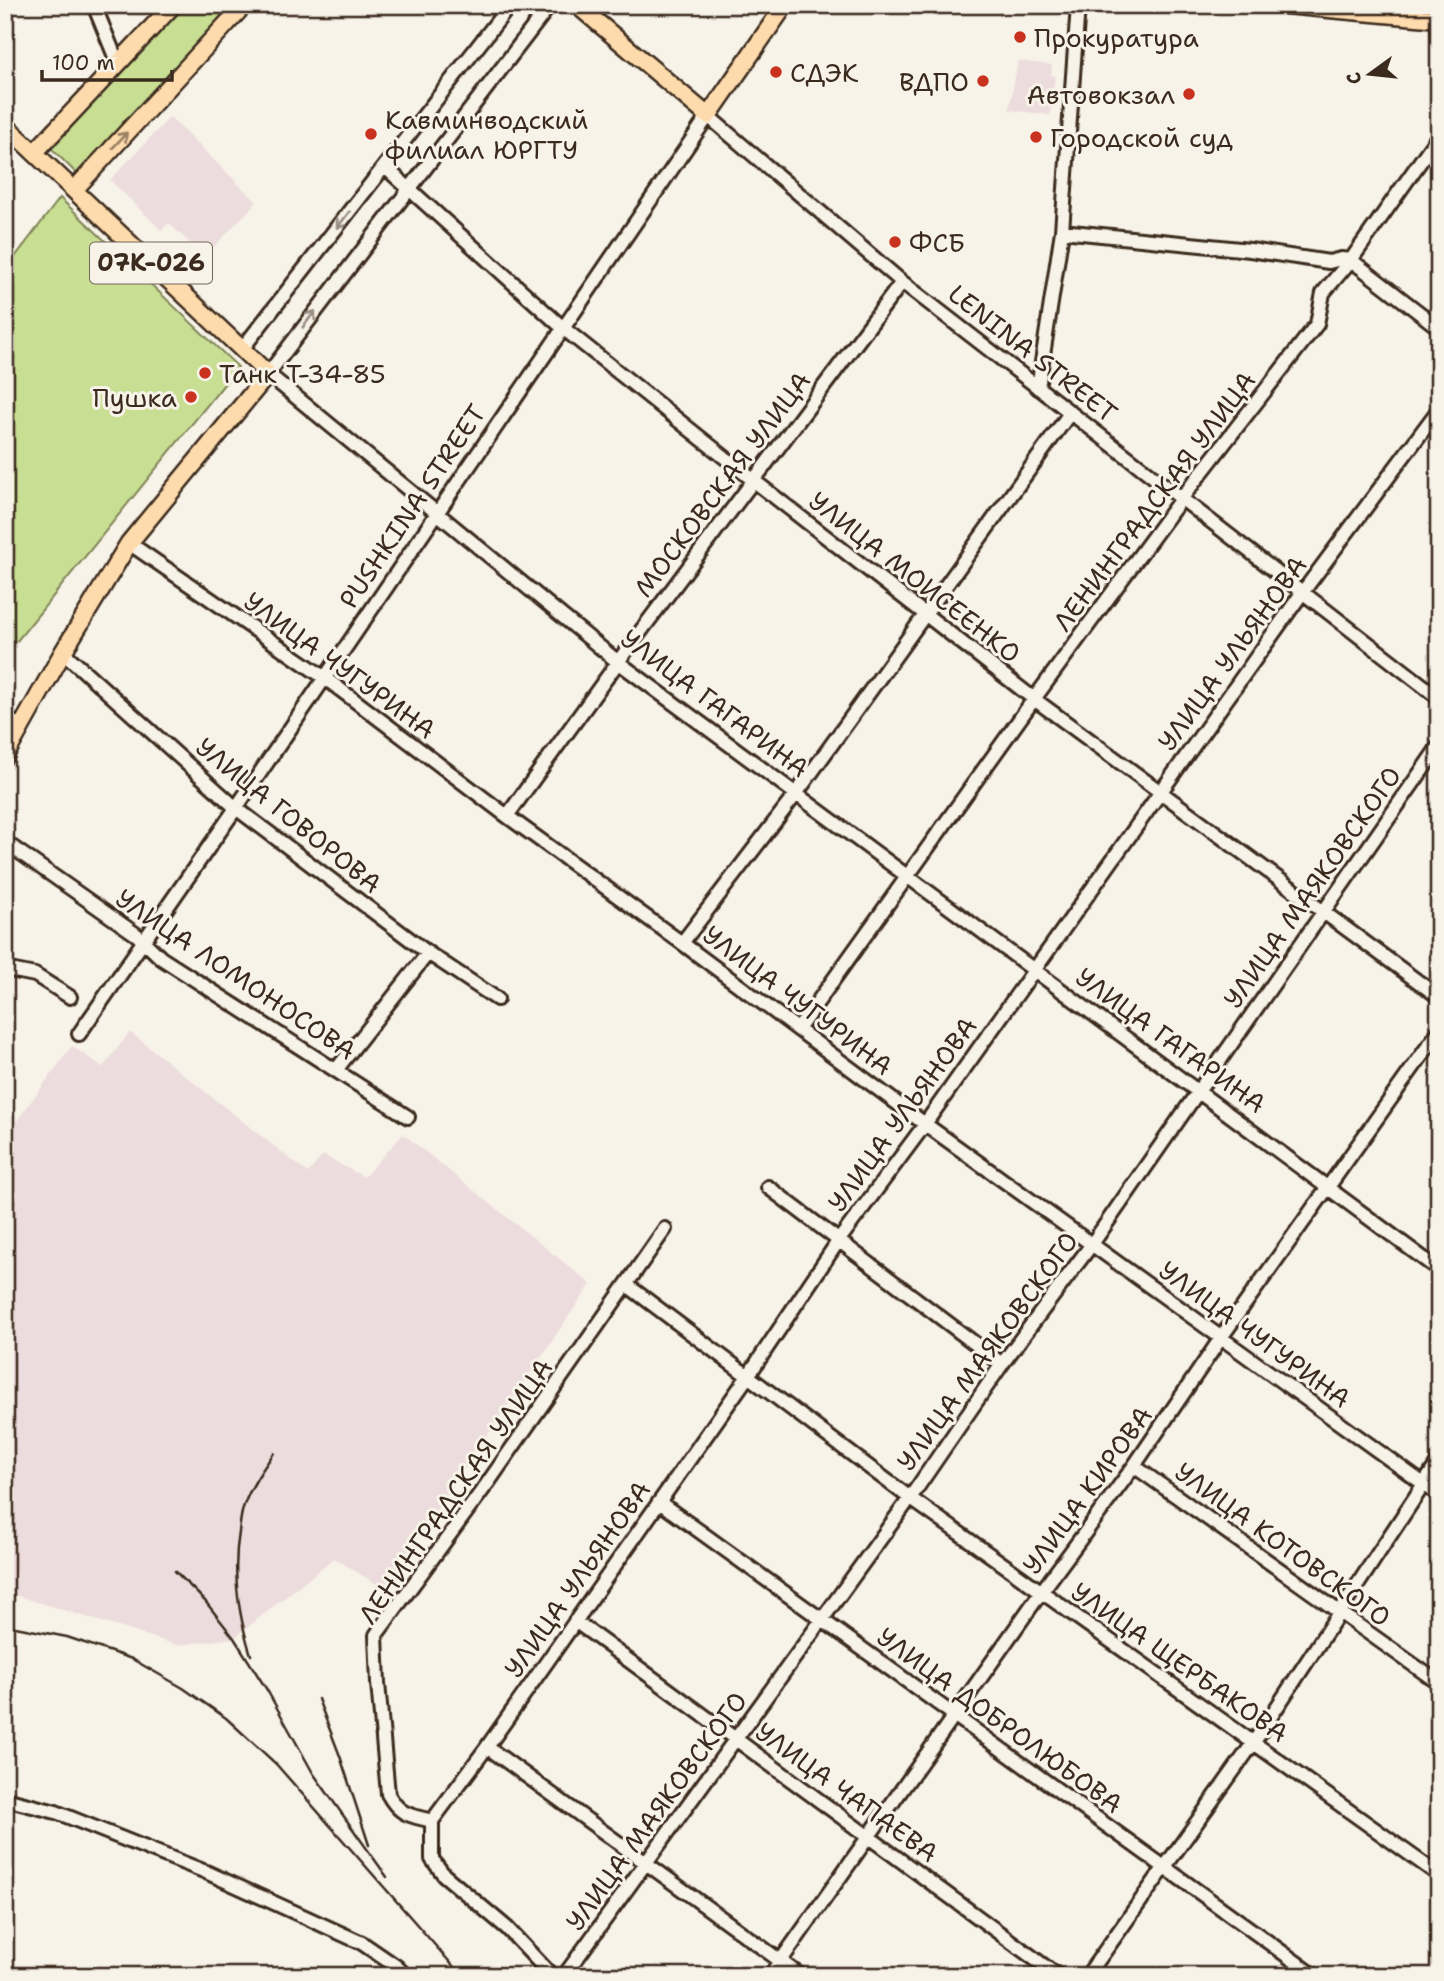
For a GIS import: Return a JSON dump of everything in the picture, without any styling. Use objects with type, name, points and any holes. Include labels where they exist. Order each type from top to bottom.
[{"type":"main road","points":[[34,152],[173,5]]},
{"type":"main road","points":[[74,190],[244,5]]},
{"type":"main road","name":"LENINA STREET","points":[[577,5],[708,116]]},
{"type":"main road","name":"PUSHKINA STREET","points":[[708,116],[785,5]]},
{"type":"main road","points":[[1285,5],[1439,19]]},
{"type":"main road","name":"УЛИЦА ГАГАРИНА","points":[[5,125],[268,374]]},
{"type":"main road","points":[[5,756],[63,652],[129,543],[268,374]]},
{"type":"street","points":[[94,5],[118,64]]},
{"type":"street","points":[[242,349],[510,5]]},
{"type":"street","points":[[268,374],[550,5]]},
{"type":"street","points":[[1038,388],[1062,231],[1078,5]]},
{"type":"street","name":"LENINA STREET","points":[[708,116],[902,282],[1439,698]]},
{"type":"street","name":"PUSHKINA STREET","points":[[79,1034],[708,116]]},
{"type":"street","name":"ЛЕНИНГРАДСКАЯ УЛИЦА","points":[[799,1028],[906,876],[1181,499],[1317,324],[1323,293],[1351,260],[1439,135]]},
{"type":"street","name":"УЛИЦА МОИСЕЕНКО","points":[[385,167],[563,328],[753,480],[1034,699],[1439,997]]},
{"type":"street","points":[[1062,231],[1250,250],[1329,262],[1351,260],[1439,328]]},
{"type":"street","name":"МОСКОВСКАЯ УЛИЦА","points":[[507,816],[618,662],[902,282]]},
{"type":"street","name":"УЛИЦА ГАГАРИНА","points":[[268,374],[618,662],[1439,1270]]},
{"type":"street","name":"УЛИЦА УЛЬЯНОВА","points":[[432,1821],[748,1376],[839,1240],[925,1124],[1302,593],[1439,409]]},
{"type":"street","points":[[682,943],[796,794],[1070,413]]},
{"type":"street","name":"УЛИЦА ЧУГУРИНА","points":[[129,543],[325,678],[507,816],[799,1028],[925,1124],[1439,1495]]},
{"type":"street","name":"УЛИЦА ГОВОРОВА","points":[[63,652],[236,808],[428,953],[497,999]]},
{"type":"street","points":[[5,718],[21,726]]},
{"type":"street","name":"УЛИЦА МАЯКОВСКОГО","points":[[564,1976],[910,1498],[1002,1364],[1091,1244],[1439,746]]},
{"type":"street","name":"УЛИЦА ЛОМОНОСОВА","points":[[5,842],[137,935],[162,958],[408,1117]]},
{"type":"street","points":[[336,1070],[428,953]]},
{"type":"street","points":[[5,969],[35,975],[70,997]]},
{"type":"street","name":"УЛИЦА КИРОВА","points":[[771,1976],[1439,1031]]},
{"type":"street","points":[[768,1187],[1002,1364]]},
{"type":"street","name":"ЛЕНИНГРАДСКАЯ УЛИЦА","points":[[432,1821],[409,1815],[396,1808],[388,1794],[376,1635],[487,1483],[665,1229]]},
{"type":"street","name":"УЛИЦА ЩЕРБАКОВА","points":[[626,1285],[910,1498],[1439,1875]]},
{"type":"street","points":[[1087,1976],[1254,1742],[1439,1461]]},
{"type":"street","name":"УЛИЦА КОТОВСКОГО","points":[[1134,1466],[1439,1683]]},
{"type":"street","name":"УЛИЦА ДОБРОЛЮБОВА","points":[[659,1502],[1315,1976]]},
{"type":"street","name":"УЛИЦА ЧАПАЕВА","points":[[575,1621],[1058,1976]]},
{"type":"street","points":[[487,1747],[801,1976]]},
{"type":"street","points":[[5,1799],[56,1812],[206,1872],[362,1943],[406,1976]]},
{"type":"street","points":[[432,1821],[432,1859],[443,1875],[507,1928],[552,1976]]},
{"type":"shaded area","points":[[1018,61],[1052,65],[1051,75],[1055,76],[1050,115],[1009,110]]},
{"type":"shaded area","points":[[170,117],[257,202],[204,257],[169,223],[161,230],[110,180]]},
{"type":"shaded area","points":[[130,1032],[308,1173],[323,1155],[364,1177],[403,1134],[591,1284],[383,1588],[334,1558],[234,1638],[177,1645],[5,1592],[5,1137],[72,1046],[103,1067]]},
{"type":"green space","points":[[180,5],[234,5],[79,176],[48,145]]},
{"type":"green space","points":[[60,198],[238,367],[17,641],[5,641],[5,270]]},
{"type":"railway","points":[[251,1655],[238,1594],[237,1548],[244,1505],[253,1485],[274,1453]]},
{"type":"railway","points":[[175,1571],[205,1601],[234,1638],[267,1690],[313,1773],[387,1877]]},
{"type":"railway","points":[[5,1625],[67,1637],[132,1659],[183,1688],[226,1718],[276,1764],[462,1976]]},
{"type":"railway","points":[[318,1699],[369,1845]]},
{"type":"place","name":"Прокуратура","points":[[1020,37]]},
{"type":"place","name":"СДЭК","points":[[776,72]]},
{"type":"place","name":"ВДПО","points":[[983,81]]},
{"type":"place","name":"Автовокзал","points":[[1189,94]]},
{"type":"place","name":"Кавминводский филиал ЮРГТУ","points":[[371,134]]},
{"type":"place","name":"Городской суд","points":[[1036,137]]},
{"type":"place","name":"ФСБ","points":[[895,242]]},
{"type":"place","name":"Танк Т-34-85","points":[[205,373]]},
{"type":"place","name":"Пушка","points":[[191,397]]}]
